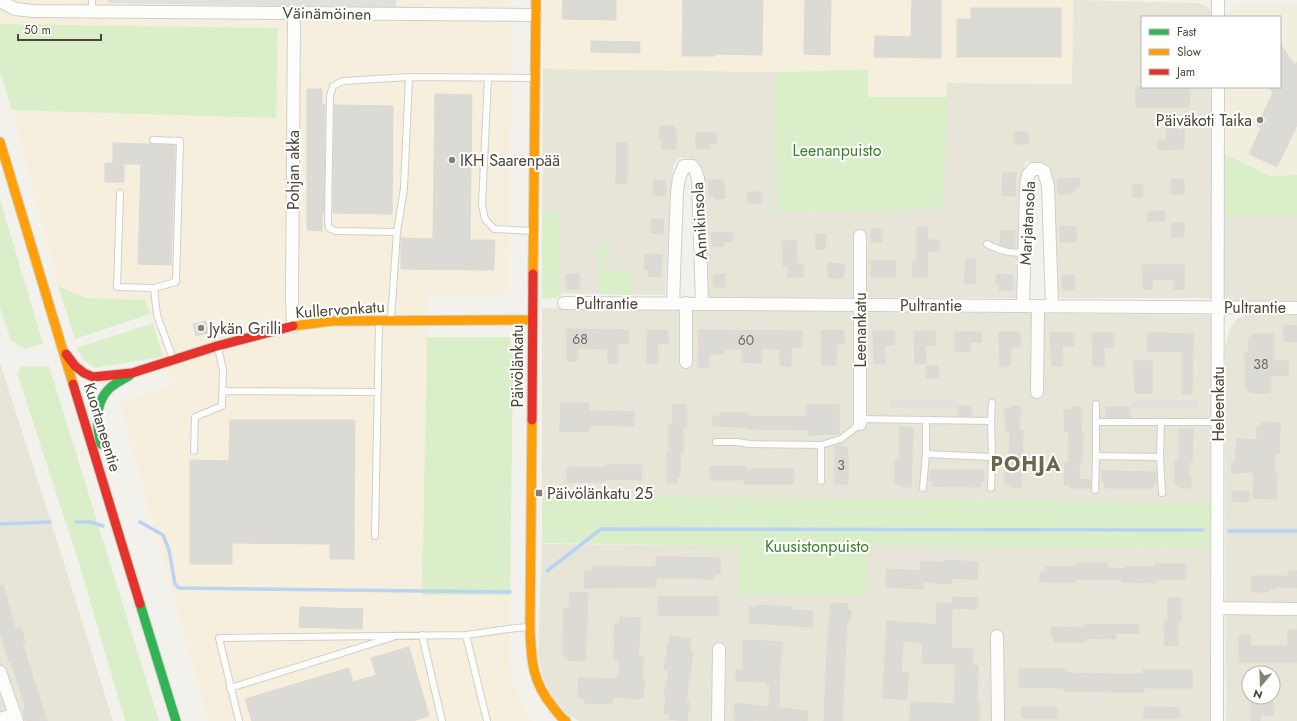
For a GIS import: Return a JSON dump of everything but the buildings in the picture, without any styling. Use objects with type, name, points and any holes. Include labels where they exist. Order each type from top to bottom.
[{"type":"main road","name":"Päivölänkatu","points":[[536,0],[533,231],[531,654],[534,671],[540,688],[548,702],[566,721]]},
{"type":"main road","name":"Kuortaneentie","points":[[0,142],[176,721]]},
{"type":"main road","name":"Kullervonkatu","points":[[64,352],[75,366],[84,373],[93,377],[132,373],[217,346],[293,326],[332,321],[533,320]]},
{"type":"main road","name":"Kullervonkatu","points":[[104,482],[106,461],[96,425],[97,412],[102,399],[111,388],[132,373]]},
{"type":"street","name":"Väinämöinen","points":[[3,0],[4,3],[15,9],[32,11],[92,6],[294,13],[535,15]]},
{"type":"street","points":[[1218,0],[1218,16]]},
{"type":"street","name":"Pohjan akka","points":[[293,326],[294,13]]},
{"type":"street","name":"Heleenkatu","points":[[1217,721],[1218,88]]},
{"type":"street","name":"Annikinsola","points":[[673,303],[677,192],[679,178],[684,166],[692,166],[698,178],[702,304]]},
{"type":"street","name":"Marjatansola","points":[[1023,306],[1026,187],[1028,175],[1032,169],[1044,170],[1048,186],[1052,306]]},
{"type":"street","name":"Leenankatu","points":[[860,236],[860,422]]},
{"type":"street","name":"Pultrantie","points":[[564,302],[1297,308]]},
{"type":"street","points":[[686,303],[686,362]]},
{"type":"street","points":[[1037,392],[1038,306]]},
{"type":"street","points":[[1217,608],[1297,609]]},
{"type":"street","points":[[997,636],[998,721]]},
{"type":"street","points":[[718,721],[719,648]]},
{"type":"street","points":[[0,672],[15,718],[0,719]]},
{"type":"lane","points":[[397,232],[335,231],[330,228],[328,222],[330,96],[333,86],[343,81],[409,77],[535,78]]},
{"type":"lane","points":[[391,320],[397,232],[404,188],[409,77]]},
{"type":"lane","points":[[488,78],[482,205],[485,220],[494,229],[533,231]]},
{"type":"lane","points":[[120,193],[117,287],[154,288],[176,282],[180,141],[153,140]]},
{"type":"lane","points":[[987,244],[1000,250],[1013,253],[1024,253]]},
{"type":"lane","points":[[154,288],[157,315],[173,360]]},
{"type":"lane","points":[[375,536],[379,320]]},
{"type":"lane","points":[[194,452],[195,417],[222,406],[223,370],[217,346]]},
{"type":"lane","points":[[222,391],[377,392]]},
{"type":"lane","points":[[991,488],[992,403]]},
{"type":"lane","points":[[1095,490],[1096,404]]},
{"type":"lane","points":[[923,488],[926,454],[926,420]]},
{"type":"lane","points":[[716,442],[822,445],[841,439],[860,422],[926,420],[991,421]]},
{"type":"lane","points":[[1096,422],[1218,422]]},
{"type":"lane","points":[[1160,422],[1162,493]]},
{"type":"lane","points":[[821,482],[822,445]]},
{"type":"lane","points":[[926,454],[992,458]]},
{"type":"lane","points":[[1096,456],[1160,457]]},
{"type":"lane","points":[[239,721],[219,638],[466,635],[530,627]]},
{"type":"lane","points":[[230,688],[401,635]]},
{"type":"lane","points":[[422,635],[442,721]]},
{"type":"lane","points":[[466,635],[487,721]]},
{"type":"shaded area","points":[[0,0],[513,0],[509,294],[428,294],[422,595],[510,595],[510,659],[513,679],[524,708],[534,721],[208,721],[119,403],[172,385],[150,314],[145,300],[86,298],[58,286],[12,110],[276,118],[277,28],[0,24]]},
{"type":"shaded area","points":[[108,0],[396,0],[396,8],[108,3]]},
{"type":"shaded area","points":[[543,0],[1073,0],[1072,84],[947,83],[947,97],[868,97],[867,70],[775,72],[543,69]]},
{"type":"shaded area","points":[[1073,0],[1197,3],[1208,7],[1212,13],[1212,16],[1141,16],[1141,88],[1212,88],[1211,298],[1061,298],[1058,296],[1049,165],[1026,161],[1019,195],[1017,298],[705,297],[701,171],[698,162],[689,158],[679,158],[673,165],[665,295],[542,293],[543,69],[775,72],[777,212],[943,209],[947,83],[1072,84]]},
{"type":"shaded area","name":"Päiväkoti Taika","points":[[1239,5],[1297,5],[1297,175],[1270,176],[1223,153],[1224,88],[1281,88],[1281,16],[1225,16],[1225,13]]},
{"type":"shaded area","points":[[1223,217],[1297,217],[1297,302],[1223,301]]},
{"type":"shaded area","points":[[542,308],[1211,315],[1211,503],[542,495]]},
{"type":"shaded area","points":[[1246,314],[1297,315],[1297,721],[1226,721],[1225,348],[1230,328],[1237,319]]},
{"type":"shaded area","points":[[0,363],[54,531],[113,721],[0,721]]},
{"type":"shaded area","points":[[890,399],[957,399],[956,408],[890,407]]},
{"type":"shaded area","points":[[1132,401],[1197,401],[1197,408],[1132,408]]},
{"type":"shaded area","points":[[542,544],[740,546],[865,595],[866,545],[1210,548],[1210,721],[579,721],[566,713],[551,696],[543,677],[538,656]]},
{"type":"green space","points":[[0,24],[278,28],[276,118],[12,110],[0,72]]},
{"type":"green space","name":"Leenanpuisto","points":[[868,70],[868,97],[947,97],[943,209],[777,212],[775,72]]},
{"type":"green space","points":[[1223,153],[1270,176],[1297,175],[1297,217],[1223,217]]},
{"type":"green space","points":[[0,199],[43,344],[25,349],[11,341],[0,308]]},
{"type":"green space","points":[[542,209],[560,215],[559,292],[562,294],[553,298],[542,298]]},
{"type":"green space","points":[[609,243],[608,263],[602,263],[602,270],[628,271],[632,274],[632,295],[598,294],[599,244]]},
{"type":"green space","points":[[58,286],[86,298],[145,300],[150,314],[75,339]]},
{"type":"green space","points":[[153,323],[163,357],[94,368],[83,359],[77,348]]},
{"type":"green space","points":[[427,337],[510,337],[513,360],[510,595],[422,595]]},
{"type":"green space","points":[[21,366],[49,366],[159,721],[125,721],[79,563],[17,373]]},
{"type":"green space","name":"Kuusistonpuisto","points":[[542,495],[1211,503],[1210,548],[866,545],[866,595],[739,594],[739,546],[542,543]]},
{"type":"waterway","points":[[0,524],[50,522]]},
{"type":"waterway","points":[[76,522],[91,522],[103,526]]},
{"type":"waterway","points":[[140,522],[163,535],[169,550],[175,584],[179,588],[510,592]]},
{"type":"waterway","points":[[547,571],[601,529],[1203,530]]},
{"type":"waterway","points":[[1229,531],[1297,531]]},
{"type":"traffic: fast","points":[[101,444],[97,422],[99,407],[105,393],[111,387],[130,375]]},
{"type":"traffic: fast","points":[[140,604],[176,721]]},
{"type":"traffic: slow","points":[[533,274],[536,0]]},
{"type":"traffic: slow","points":[[0,142],[73,384]]},
{"type":"traffic: slow","points":[[293,326],[332,321],[533,320]]},
{"type":"traffic: slow","points":[[532,420],[530,627],[532,660],[537,679],[546,698],[566,721]]},
{"type":"traffic: jam","points":[[532,420],[533,274]]},
{"type":"traffic: jam","points":[[66,354],[75,366],[84,373],[93,377],[132,373],[217,346],[293,326]]},
{"type":"traffic: jam","points":[[73,384],[140,604]]},
{"type":"place","name":"Päiväkoti Taika","points":[[1260,120]]},
{"type":"place","name":"IKH Saarenpää","points":[[452,160]]},
{"type":"place","name":"Jykän Grilli","points":[[201,328]]},
{"type":"place","name":"Päivölänkatu 25","points":[[539,493]]},
{"type":"district","name":"POHJA","points":[[1026,464]]}]
